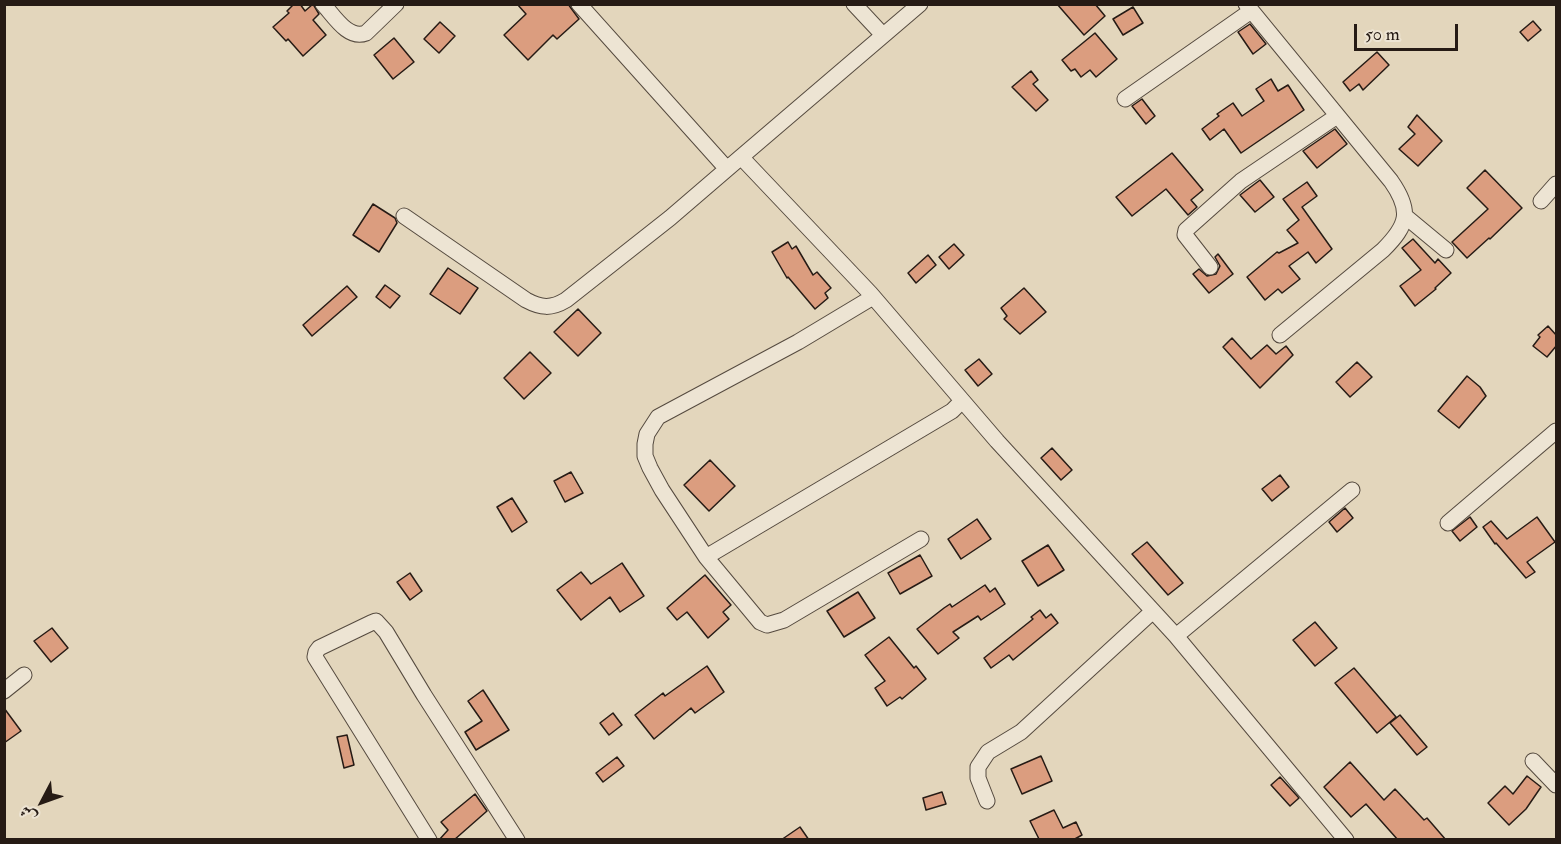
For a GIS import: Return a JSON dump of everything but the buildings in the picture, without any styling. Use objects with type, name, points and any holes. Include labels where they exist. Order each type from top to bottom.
[{"type":"street","points":[[323,4],[353,35],[359,35],[366,33],[396,4]]},
{"type":"street","points":[[579,4],[728,169]]},
{"type":"street","points":[[854,4],[883,35]]},
{"type":"street","points":[[404,216],[521,297],[537,306],[553,307],[566,300],[728,169],[920,4]]},
{"type":"street","points":[[1125,99],[1248,8],[1399,192],[1405,206],[1405,216],[1397,236],[1280,335]]},
{"type":"street","points":[[1210,267],[1185,235],[1186,230],[1241,181],[1337,116]]},
{"type":"street","points":[[741,157],[873,297],[996,441],[1176,636],[1346,840]]},
{"type":"street","points":[[1541,201],[1557,184]]},
{"type":"street","points":[[1405,216],[1446,250]]},
{"type":"street","points":[[873,297],[798,342],[668,411],[652,424],[647,434],[645,456],[662,490],[706,557],[754,616],[767,626],[784,620],[921,539]]},
{"type":"street","points":[[706,557],[952,411],[962,400]]},
{"type":"street","points":[[1448,523],[1557,431]]},
{"type":"street","points":[[1176,636],[1352,490]]},
{"type":"street","points":[[987,801],[978,778],[978,766],[988,752],[1021,732],[1153,611]]},
{"type":"street","points":[[429,840],[315,657],[319,648],[376,621],[383,627],[517,840]]},
{"type":"street","points":[[4,691],[24,675]]},
{"type":"street","points":[[1533,761],[1557,785]]}]
